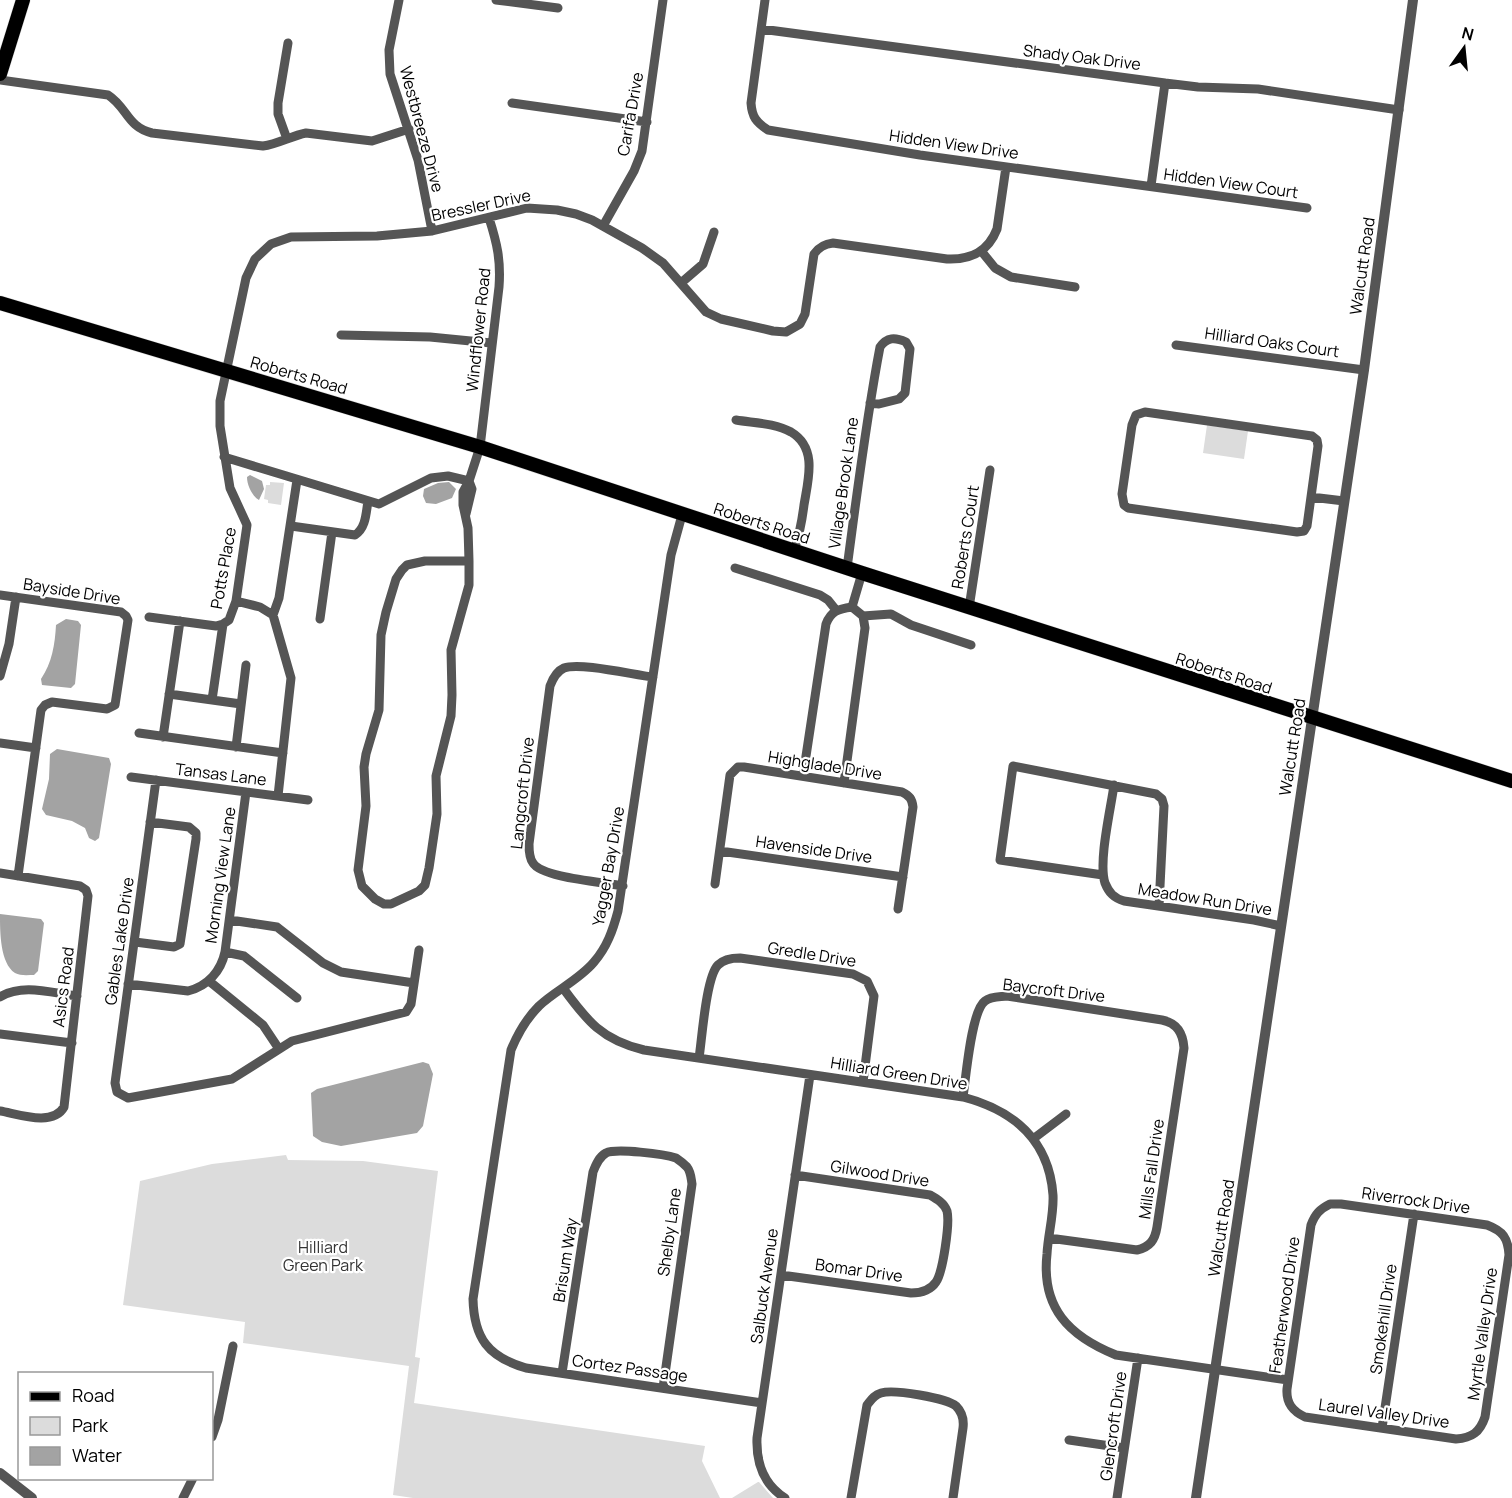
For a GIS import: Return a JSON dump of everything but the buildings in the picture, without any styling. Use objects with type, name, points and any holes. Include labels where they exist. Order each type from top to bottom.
[{"type":"main road","points":[[0,74],[24,0]]},
{"type":"main road","name":"Roberts Road","points":[[0,303],[480,447],[969,608],[1512,781]]},
{"type":"street","name":"Westbreeze Drive","points":[[399,0],[391,36],[389,64],[418,160],[432,231]]},
{"type":"street","points":[[496,0],[558,8]]},
{"type":"street","name":"Carifa Drive","points":[[603,226],[638,162],[647,122],[663,0]]},
{"type":"street","points":[[761,29],[765,0]]},
{"type":"street","name":"Walcutt Road","points":[[1196,1498],[1364,370],[1413,0]]},
{"type":"street","name":"Shady Oak Drive","points":[[761,29],[1198,87],[1258,89],[1400,110]]},
{"type":"street","name":"Hidden View Drive","points":[[761,29],[751,103],[756,122],[768,130],[782,134],[1006,167],[1151,186]]},
{"type":"street","points":[[287,139],[278,114],[278,103],[288,43]]},
{"type":"street","points":[[0,80],[108,95],[120,105],[135,126],[152,133],[263,146],[272,145],[297,135],[316,134],[372,141],[409,129]]},
{"type":"street","points":[[1151,186],[1165,83]]},
{"type":"street","points":[[512,103],[647,122]]},
{"type":"street","points":[[1006,167],[997,229],[994,237],[982,252],[995,268],[1011,277],[1075,287]]},
{"type":"street","name":"Hidden View Court","points":[[1151,186],[1307,208]]},
{"type":"street","name":"Bressler Drive","points":[[226,371],[246,278],[255,259],[271,244],[291,237],[377,236],[432,231],[527,208],[542,208],[576,214],[603,226],[663,262],[706,312],[735,324],[786,332],[802,321],[807,304],[814,254],[825,244],[833,243],[947,259],[965,259],[982,252]]},
{"type":"street","name":"Windflower Road","points":[[469,561],[425,561],[407,566],[396,579],[386,612],[381,635],[379,710],[364,767],[366,806],[357,870],[362,886],[375,899],[384,904],[391,904],[419,891],[427,880],[437,814],[436,776],[451,716],[451,650],[469,585],[469,561],[466,514],[463,492],[480,447],[500,266],[499,251],[489,218]]},
{"type":"street","points":[[681,283],[703,264],[714,232]]},
{"type":"street","points":[[341,335],[430,337],[491,343]]},
{"type":"street","name":"Village Brook Lane","points":[[847,568],[870,403],[880,347],[892,338],[906,342],[910,349],[905,393],[899,399],[879,404],[870,403]]},
{"type":"street","name":"Hilliard Oaks Court","points":[[1176,345],[1364,370]]},
{"type":"street","name":"Potts Place","points":[[212,700],[224,624],[230,620],[236,601],[247,525],[230,488],[224,457],[219,413],[226,371]]},
{"type":"street","points":[[1145,412],[1312,436],[1317,440],[1318,446],[1311,497],[1307,526],[1302,532],[1128,507],[1122,502],[1122,494],[1132,425],[1136,415],[1145,412]]},
{"type":"street","points":[[736,420],[782,428],[801,440],[807,452],[810,473],[794,551]]},
{"type":"street","points":[[224,457],[382,504],[431,478],[458,477],[469,481]]},
{"type":"street","name":"Roberts Court","points":[[969,608],[990,470]]},
{"type":"street","points":[[278,796],[291,672],[273,615],[279,598],[297,480]]},
{"type":"street","points":[[1311,497],[1344,501]]},
{"type":"street","points":[[291,526],[350,535],[357,534],[362,528],[368,501]]},
{"type":"street","name":"Yagger Bay Drive","points":[[496,1356],[477,1331],[473,1316],[473,1299],[507,1067],[511,1050],[528,1018],[540,1005],[593,963],[613,930],[623,886],[671,555],[682,515]]},
{"type":"street","points":[[320,619],[332,532]]},
{"type":"street","points":[[735,567],[820,595],[828,600],[836,610]]},
{"type":"street","points":[[852,607],[862,573]]},
{"type":"street","name":"Bayside Drive","points":[[0,595],[121,612],[128,620],[115,705],[107,709],[52,702],[41,710],[18,876]]},
{"type":"street","points":[[0,676],[9,644],[16,597]]},
{"type":"street","points":[[236,601],[260,607],[273,615]]},
{"type":"street","points":[[803,776],[826,624],[829,616],[836,610],[852,607],[863,616],[865,628],[844,783]]},
{"type":"street","points":[[863,616],[891,614],[911,626],[971,645]]},
{"type":"street","points":[[149,617],[216,626],[224,624]]},
{"type":"street","points":[[163,736],[180,621]]},
{"type":"street","points":[[236,747],[246,665]]},
{"type":"street","name":"Langcroft Drive","points":[[623,886],[550,873],[538,868],[530,858],[529,844],[550,686],[552,679],[566,667],[580,666],[653,677]]},
{"type":"street","points":[[169,694],[241,704]]},
{"type":"street","points":[[139,733],[283,753]]},
{"type":"street","points":[[0,743],[36,747]]},
{"type":"street","points":[[1114,785],[1103,875],[1000,860],[1013,766],[1114,785],[1156,794],[1162,799],[1164,806],[1159,906]]},
{"type":"street","name":"Highglade Drive","points":[[720,851],[730,775],[733,770],[744,767],[902,792],[908,795],[913,807],[903,877]]},
{"type":"street","name":"Tansas Lane","points":[[131,777],[308,801]]},
{"type":"street","name":"Gables Lake Drive","points":[[156,780],[128,984],[116,1083],[117,1092],[128,1098],[232,1079],[279,1049]]},
{"type":"street","name":"Morning View Lane","points":[[209,981],[222,965],[225,952],[246,792]]},
{"type":"street","points":[[135,942],[174,947],[180,944],[196,839],[196,833],[189,827],[150,822]]},
{"type":"street","points":[[715,884],[720,851]]},
{"type":"street","name":"Havenside Drive","points":[[720,851],[903,877]]},
{"type":"street","name":"Asics Road","points":[[0,873],[80,886],[86,890],[88,896],[62,1111],[51,1118],[0,1111]]},
{"type":"street","name":"Meadow Run Drive","points":[[1103,875],[1110,894],[1124,902],[1254,920],[1281,926]]},
{"type":"street","points":[[898,909],[903,877]]},
{"type":"street","points":[[230,920],[277,927],[324,963],[341,972],[414,983]]},
{"type":"street","points":[[128,984],[188,991],[209,981],[263,1025],[279,1049],[292,1041],[405,1012],[411,1004],[419,950]]},
{"type":"street","points":[[225,952],[244,957],[297,998]]},
{"type":"street","name":"Gredle Drive","points":[[699,1058],[710,980],[720,963],[729,958],[853,974],[867,981],[874,996],[863,1082]]},
{"type":"street","name":"Hilliard Green Drive","points":[[563,988],[594,1027],[626,1046],[963,1097],[984,1102],[1002,1111],[1019,1123],[1033,1139],[1044,1158],[1053,1195],[1046,1256],[1046,1279],[1051,1299],[1062,1318],[1076,1335],[1116,1355],[1288,1380]]},
{"type":"street","points":[[0,997],[8,992],[21,989],[77,996]]},
{"type":"street","name":"Baycroft Drive","points":[[963,1097],[975,1018],[980,1006],[991,998],[1007,996],[1162,1020],[1172,1024],[1180,1031]]},
{"type":"street","name":"Mills Fall Drive","points":[[1049,1238],[1137,1250],[1144,1248],[1153,1239],[1157,1227],[1184,1048],[1184,1040],[1180,1031]]},
{"type":"street","points":[[0,1034],[72,1043]]},
{"type":"street","name":"Salbuck Avenue","points":[[782,1496],[767,1482],[758,1461],[757,1438],[810,1075]]},
{"type":"street","points":[[1033,1139],[1066,1114]]},
{"type":"street","name":"Shelby Lane","points":[[605,1154],[613,1150],[623,1150],[675,1158],[688,1168],[691,1175],[692,1184],[663,1388]]},
{"type":"street","name":"Brisum Way","points":[[562,1373],[593,1172],[596,1164],[605,1154]]},
{"type":"street","name":"Gilwood Drive","points":[[795,1175],[930,1195],[938,1199],[947,1212],[947,1223],[940,1271],[932,1287]]},
{"type":"street","name":"Riverrock Drive","points":[[1321,1208],[1330,1204],[1341,1204],[1488,1226],[1504,1235]]},
{"type":"street","name":"Featherwood Drive","points":[[1291,1408],[1287,1401],[1288,1380],[1311,1225],[1314,1216],[1321,1208]]},
{"type":"street","name":"Smokehill Drive","points":[[1382,1428],[1414,1215]]},
{"type":"street","name":"Myrtle Valley Drive","points":[[1475,1434],[1482,1427],[1485,1417],[1509,1255],[1509,1245],[1504,1235]]},
{"type":"street","name":"Bomar Drive","points":[[781,1275],[911,1293],[919,1293],[932,1287]]},
{"type":"street","points":[[213,1434],[233,1346]]},
{"type":"street","name":"Cortez Passage","points":[[496,1356],[526,1368],[762,1403]]},
{"type":"street","name":"Glencroft Drive","points":[[1117,1498],[1138,1358]]},
{"type":"street","points":[[852,1498],[867,1405],[882,1393],[893,1392],[945,1400],[959,1410],[964,1422],[953,1498]]},
{"type":"street","name":"Laurel Valley Drive","points":[[1291,1408],[1305,1417],[1456,1439],[1475,1434]]},
{"type":"street","points":[[1069,1440],[1124,1448]]},
{"type":"street","points":[[0,1473],[32,1498]]},
{"type":"street","points":[[183,1498],[192,1480]]},
{"type":"green space","points":[[1207,425],[1248,431],[1244,459],[1203,453]]},
{"type":"green space","points":[[270,482],[284,483],[281,505],[268,503],[268,500],[264,499],[266,485],[270,485]]},
{"type":"green space","name":"Hilliard Green Park","points":[[286,1155],[288,1160],[363,1161],[438,1171],[415,1357],[420,1358],[414,1403],[705,1446],[702,1461],[720,1498],[413,1498],[393,1495],[409,1366],[243,1343],[245,1322],[123,1305],[140,1181],[212,1164]]},
{"type":"green space","points":[[758,1482],[773,1498],[732,1498]]},
{"type":"water","points":[[250,475],[262,481],[264,489],[259,500],[249,487],[247,477]]},
{"type":"water","points":[[449,482],[456,489],[452,498],[436,504],[426,503],[423,496],[424,489],[438,483]]},
{"type":"water","points":[[66,619],[78,621],[81,625],[75,684],[71,688],[42,685],[41,679],[52,653],[56,625]]},
{"type":"water","points":[[57,749],[109,758],[111,764],[99,838],[95,841],[89,838],[85,828],[72,821],[46,815],[42,809],[49,779],[50,754]]},
{"type":"water","points":[[0,914],[41,919],[44,923],[38,971],[34,975],[17,974],[6,962],[2,946]]},
{"type":"water","points":[[423,1062],[429,1064],[433,1074],[423,1126],[417,1133],[341,1146],[322,1142],[313,1136],[311,1093],[317,1089]]}]
